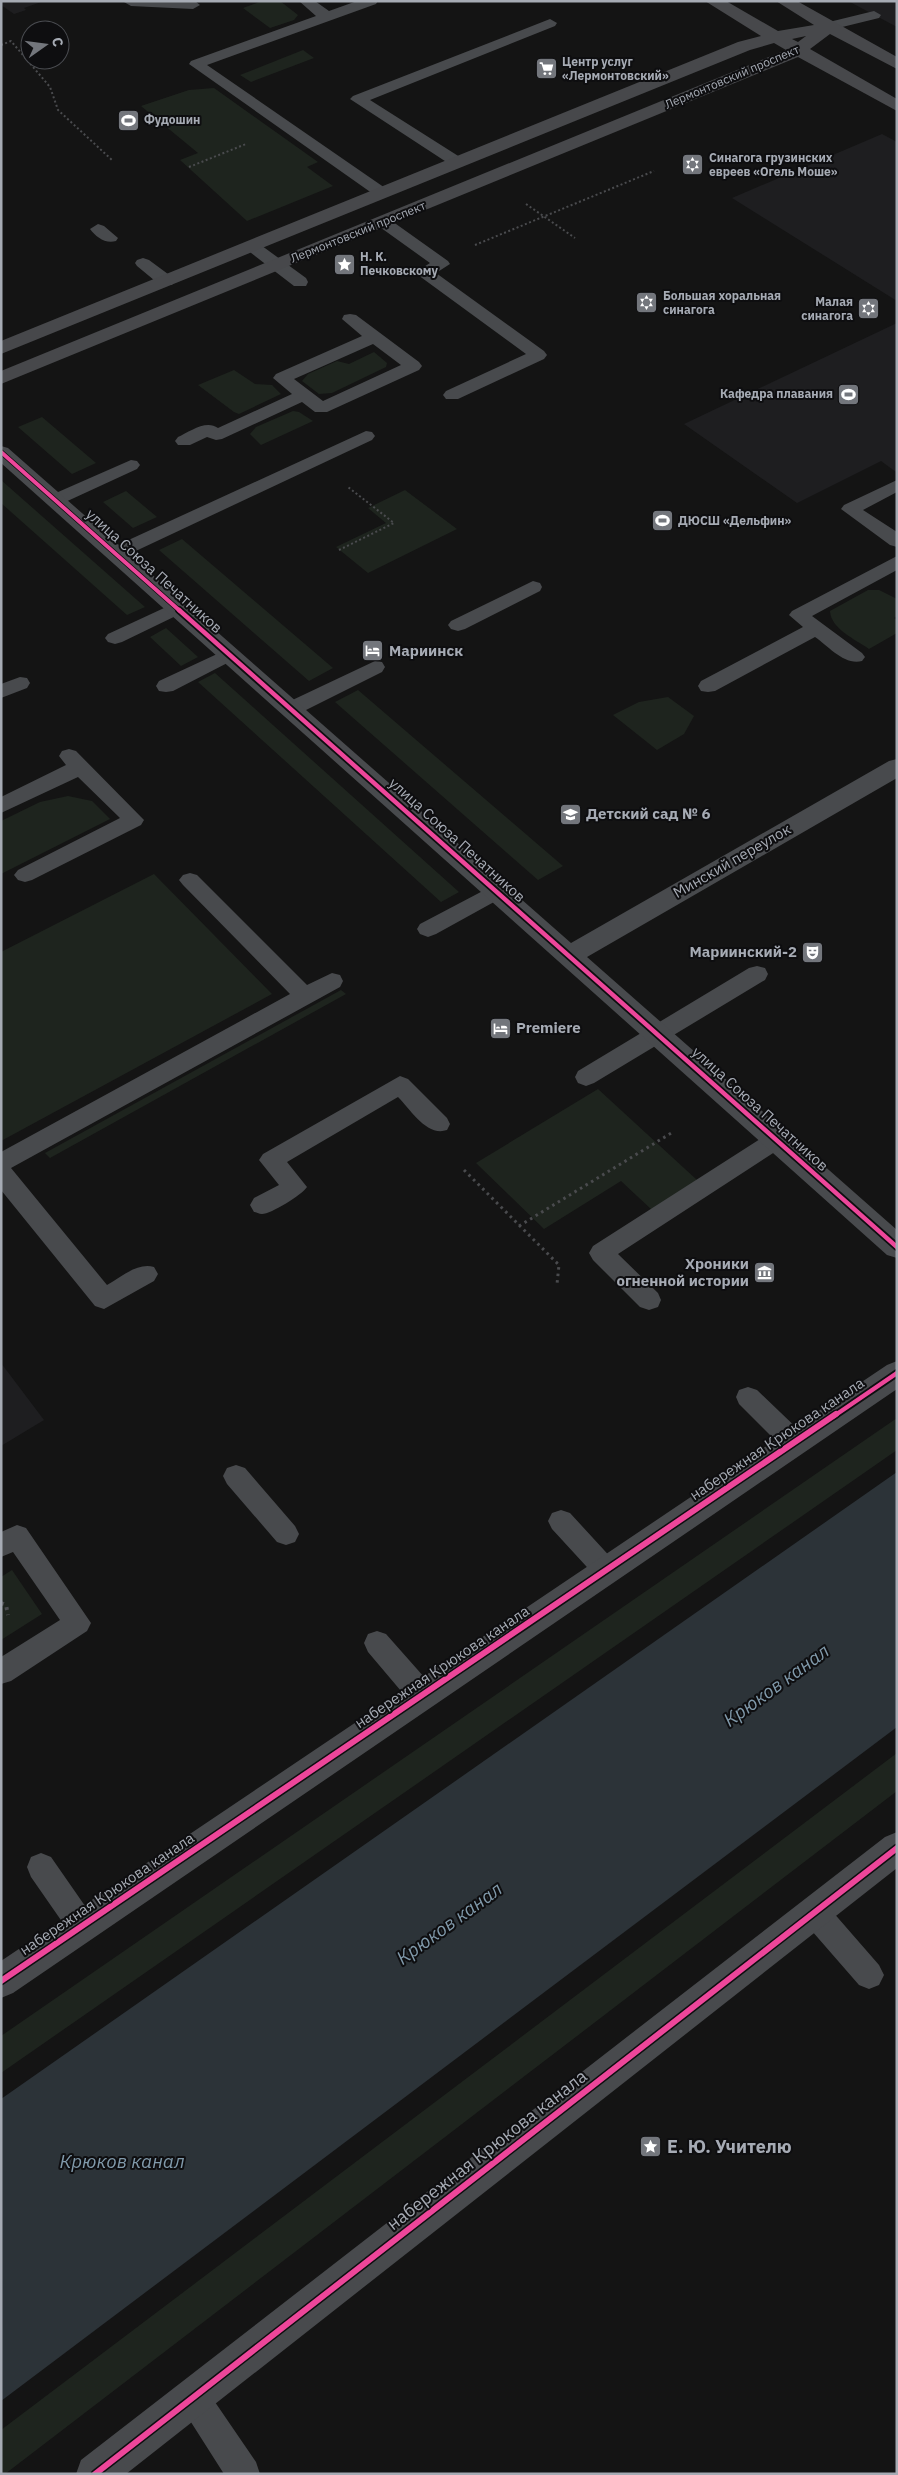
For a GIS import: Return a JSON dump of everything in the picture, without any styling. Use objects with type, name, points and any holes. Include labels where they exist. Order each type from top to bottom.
[{"type":"main road","points":[[713,1],[897,106]]},
{"type":"main road","points":[[784,1],[897,64]]},
{"type":"main road","name":"Лермонтовский проспект","points":[[1,348],[744,46],[775,36],[830,26]]},
{"type":"main road","name":"Лермонтовский проспект","points":[[1,378],[799,50],[830,26]]},
{"type":"street","name":"улица Союза Печатников","points":[[1,452],[897,1247]]},
{"type":"street","name":"Минский переулок","points":[[569,956],[897,767]]},
{"type":"street","name":"набережная Крюкова канала","points":[[1,1981],[897,1373]]},
{"type":"street","name":"набережная Крюкова канала","points":[[95,2474],[897,1848]]},
{"type":"lane","points":[[306,1],[327,17]]},
{"type":"lane","points":[[371,1],[327,17],[248,39],[196,64],[382,193]]},
{"type":"lane","points":[[131,2],[193,6]]},
{"type":"lane","points":[[830,26],[874,14]]},
{"type":"lane","points":[[457,162],[358,99],[550,23]]},
{"type":"lane","points":[[383,222],[442,264],[424,272],[538,355],[452,395]]},
{"type":"lane","points":[[252,246],[300,282]]},
{"type":"lane","points":[[143,263],[166,281]]},
{"type":"lane","points":[[350,320],[374,337],[413,366],[321,408],[282,378],[374,337]]},
{"type":"lane","points":[[184,441],[209,430],[216,435],[304,395]]},
{"type":"lane","points":[[116,553],[366,436]]},
{"type":"lane","points":[[55,500],[131,465]]},
{"type":"lane","points":[[897,485],[850,510],[897,541]]},
{"type":"lane","points":[[855,657],[800,615],[897,562]]},
{"type":"lane","points":[[458,625],[533,587]]},
{"type":"lane","points":[[115,638],[177,608]]},
{"type":"lane","points":[[708,686],[817,628]]},
{"type":"lane","points":[[166,686],[230,654]]},
{"type":"lane","points":[[291,709],[375,667]]},
{"type":"lane","points":[[1,692],[20,683]]},
{"type":"lane","points":[[1,806],[74,762],[134,820],[24,875]]},
{"type":"lane","points":[[190,880],[305,996]]},
{"type":"lane","points":[[428,929],[496,892]]},
{"type":"lane","points":[[586,1078],[757,974]]},
{"type":"lane","points":[[1,1163],[332,981]]},
{"type":"lane","points":[[262,1205],[295,1186],[271,1160],[400,1085],[439,1124]]},
{"type":"lane","points":[[649,1300],[601,1253],[776,1140]]},
{"type":"lane","points":[[1,1173],[104,1299],[146,1274]]},
{"type":"lane","points":[[748,1397],[794,1442]]},
{"type":"lane","points":[[236,1476],[286,1534]]},
{"type":"lane","points":[[561,1521],[606,1570]]},
{"type":"lane","points":[[1,1546],[17,1536],[78,1624],[1,1672]]},
{"type":"lane","points":[[378,1643],[422,1695]]},
{"type":"lane","points":[[41,1867],[82,1926]]},
{"type":"lane","points":[[815,1913],[869,1975]]},
{"type":"lane","points":[[193,2398],[244,2474]]},
{"type":"path","points":[[1,45],[10,41],[50,87],[58,110],[112,160]]},
{"type":"path","points":[[189,167],[288,128]]},
{"type":"path","points":[[437,260],[654,171]]},
{"type":"path","points":[[523,201],[574,238]]},
{"type":"path","points":[[314,460],[394,523],[339,550]]},
{"type":"path","points":[[520,1226],[673,1132]]},
{"type":"path","points":[[464,1170],[560,1265],[557,1284]]},
{"type":"path","points":[[1,1603],[6,1605],[8,1617]]},
{"type":"shaded area","points":[[1,1],[44,1],[24,8],[26,10],[14,14],[1,5]]},
{"type":"shaded area","points":[[262,1],[280,1],[298,15],[294,20],[270,28],[243,8]]},
{"type":"shaded area","points":[[851,1],[897,1],[897,27],[850,2]]},
{"type":"shaded area","points":[[303,50],[314,58],[251,82],[240,75]]},
{"type":"shaded area","points":[[214,88],[318,162],[307,167],[333,186],[247,221],[180,160],[198,153],[141,106],[189,90]]},
{"type":"shaded area","points":[[882,134],[897,142],[897,301],[732,198]]},
{"type":"shaded area","name":"Кафедра плавания","points":[[897,323],[896,472],[881,461],[797,503],[684,424]]},
{"type":"shaded area","points":[[374,352],[387,363],[386,367],[332,393],[319,394],[302,381],[308,374],[337,361],[349,364]]},
{"type":"shaded area","points":[[234,370],[255,384],[272,385],[281,394],[239,414],[198,385]]},
{"type":"shaded area","points":[[293,411],[299,412],[313,421],[261,445],[250,434],[256,427]]},
{"type":"shaded area","points":[[42,417],[96,463],[72,474],[18,427]]},
{"type":"shaded area","points":[[1,480],[145,607],[127,615],[1,503]]},
{"type":"shaded area","points":[[405,490],[457,529],[368,573],[336,547],[386,523],[368,508]]},
{"type":"shaded area","points":[[126,491],[157,517],[133,528],[103,502]]},
{"type":"shaded area","points":[[182,539],[333,668],[309,681],[159,550]]},
{"type":"shaded area","points":[[868,590],[879,590],[897,599],[897,616],[894,618],[897,620],[897,633],[869,649],[839,628],[831,617],[830,611]]},
{"type":"shaded area","points":[[166,628],[198,657],[181,666],[150,637]]},
{"type":"shaded area","points":[[215,673],[459,892],[441,902],[198,682]]},
{"type":"shaded area","points":[[358,690],[563,866],[538,880],[335,702]]},
{"type":"shaded area","points":[[668,697],[694,716],[684,734],[657,750],[613,715],[639,702]]},
{"type":"shaded area","points":[[68,796],[92,801],[110,819],[1,874],[1,821],[40,802]]},
{"type":"shaded area","points":[[154,874],[272,994],[1,1141],[1,952]]},
{"type":"shaded area","points":[[341,990],[346,994],[50,1158],[45,1153]]},
{"type":"shaded area","points":[[598,1089],[697,1180],[652,1210],[621,1181],[544,1229],[476,1163]]},
{"type":"shaded area","points":[[1,1363],[44,1420],[1,1446]]},
{"type":"shaded area","points":[[897,1418],[897,1450],[1,2073],[1,2036]]},
{"type":"shaded area","points":[[12,1570],[42,1614],[1,1640],[1,1577]]},
{"type":"shaded area","points":[[897,1753],[897,1791],[5,2474],[1,2474],[1,2430]]},
{"type":"water","name":"Крюков канал","points":[[897,1472],[897,1727],[1,2401],[1,2099]]},
{"type":"cycle path","points":[[1,452],[897,1247]]},
{"type":"cycle path","points":[[1,1981],[897,1373]]},
{"type":"cycle path","points":[[95,2474],[897,1848]]},
{"type":"place","name":"Центр услуг «Лермонтовский»","points":[[546,69]]},
{"type":"place","name":"Фудошин","points":[[128,120]]},
{"type":"place","name":"Синагога грузинских евреев «Огель Моше»","points":[[693,165]]},
{"type":"place","name":"Н. К. Печковскому","points":[[344,264]]},
{"type":"place","name":"Большая хоральная синагога","points":[[647,303]]},
{"type":"place","name":"Малая синагога","points":[[869,309]]},
{"type":"place","name":"Кафедра плавания","points":[[849,394]]},
{"type":"place","name":"ДЮСШ «Дельфин»","points":[[662,521]]},
{"type":"place","name":"Мариинск","points":[[373,651]]},
{"type":"place","name":"Детский сад № 6","points":[[570,814]]},
{"type":"place","name":"Мариинский-2","points":[[813,952]]},
{"type":"place","name":"Premiere","points":[[500,1028]]},
{"type":"place","name":"Хроники огненной истории","points":[[765,1273]]},
{"type":"place","name":"Е. Ю. Учителю","points":[[651,2147]]}]
